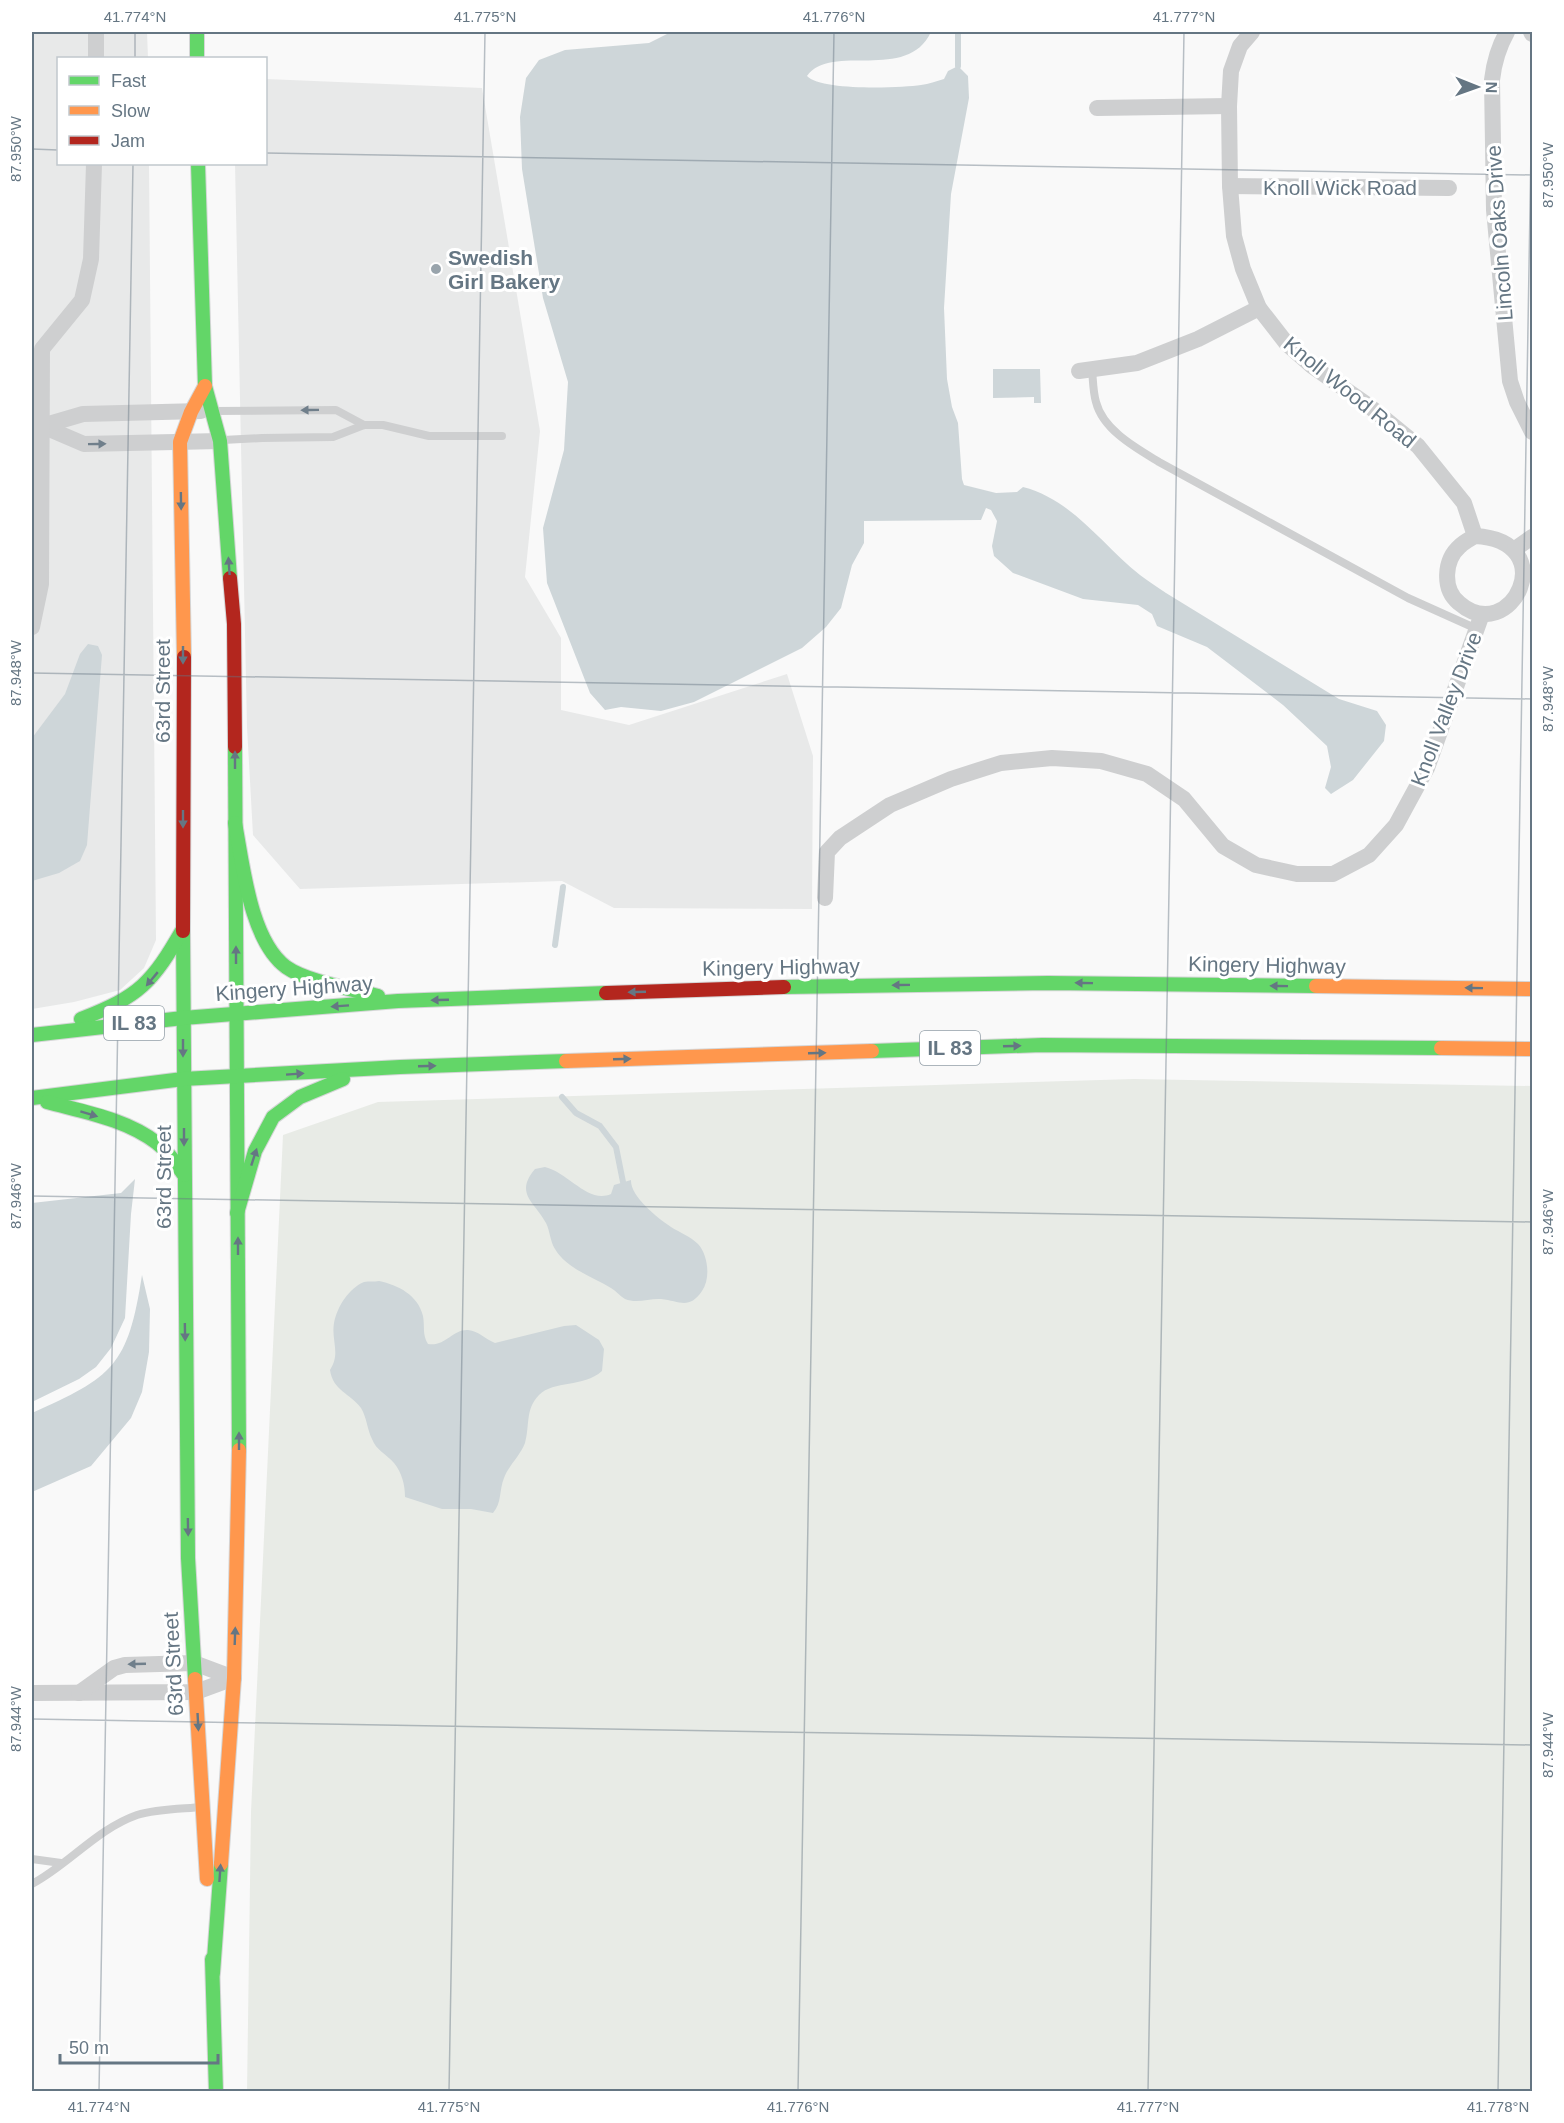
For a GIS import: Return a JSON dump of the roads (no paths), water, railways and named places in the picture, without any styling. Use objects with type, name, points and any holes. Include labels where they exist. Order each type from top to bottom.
[{"type":"main road","points":[[197,32],[197,57]]},
{"type":"main road","name":"63rd Street","points":[[198,165],[205,386],[220,441],[234,624],[239,1486],[234,1678],[213,1973]]},
{"type":"main road","name":"63rd Street","points":[[205,386],[191,412],[180,442],[184,596],[183,1079],[188,1558],[213,1973],[216,2091]]},
{"type":"main road","points":[[235,823],[258,927],[273,955],[287,968],[306,976],[398,1001]]},
{"type":"main road","points":[[36,1035],[118,1005],[139,992],[163,964],[183,929]]},
{"type":"main road","name":"Kingery Highway","points":[[36,1035],[183,1018],[398,1001],[770,987],[1048,982],[1533,989]]},
{"type":"main road","name":"IL 83","points":[[32,1098],[183,1079],[369,1069],[1041,1045],[1533,1049]]},
{"type":"main road","points":[[237,1213],[255,1151],[273,1117],[300,1097],[369,1069]]},
{"type":"main road","points":[[32,1098],[90,1114],[147,1137],[158,1144],[184,1176]]},
{"type":"street","points":[[96,32],[96,57]]},
{"type":"street","name":"Knoll Wood Road","points":[[1252,32],[1240,46],[1231,71],[1230,186],[1234,236],[1259,308],[1287,344],[1312,366],[1369,406],[1418,446],[1464,503],[1475,536]]},
{"type":"street","name":"Lincoln Oaks Drive","points":[[1507,32],[1494,62],[1492,80],[1494,210],[1510,381],[1517,402],[1533,432]]},
{"type":"street","points":[[1097,108],[1229,106]]},
{"type":"street","points":[[32,627],[41,584],[37,426],[42,349],[82,300],[92,259],[94,165]]},
{"type":"street","name":"Knoll Wick Road","points":[[1230,186],[1449,188]]},
{"type":"street","points":[[1085,370],[1137,363],[1198,339],[1259,308]]},
{"type":"street","points":[[37,426],[83,414],[213,411]]},
{"type":"street","points":[[37,426],[84,444],[220,441]]},
{"type":"street","points":[[1475,536],[1502,540],[1515,549],[1522,563],[1524,578],[1520,593],[1510,605],[1480,622],[1456,601],[1448,587],[1446,572],[1450,558],[1460,546],[1475,536]]},
{"type":"street","points":[[1515,549],[1533,537]]},
{"type":"street","name":"Knoll Valley Drive","points":[[825,898],[827,852],[840,838],[890,805],[951,779],[1001,763],[1052,758],[1101,761],[1147,774],[1184,799],[1223,846],[1257,865],[1297,874],[1333,874],[1369,855],[1396,825],[1427,768],[1480,622]]},
{"type":"street","points":[[79,1693],[114,1668],[125,1665],[194,1663],[234,1678]]},
{"type":"street","points":[[32,1693],[196,1692],[234,1678]]},
{"type":"lane","points":[[1085,370],[1101,415],[1132,445],[1408,598],[1480,622]]},
{"type":"lane","points":[[213,411],[336,410],[364,425]]},
{"type":"lane","points":[[220,441],[333,437],[364,425],[382,425],[429,436],[502,436]]},
{"type":"lane","points":[[32,1884],[46,1877],[61,1863],[99,1836],[138,1815],[202,1807]]},
{"type":"lane","points":[[32,1859],[61,1863]]},
{"type":"waterway","points":[[958,32],[958,66]]},
{"type":"waterway","points":[[555,945],[563,887]]},
{"type":"waterway","points":[[562,1097],[576,1113],[600,1126],[616,1147],[623,1182]]},
{"type":"place","name":"Swedish Girl Bakery","points":[[436,269]]}]
